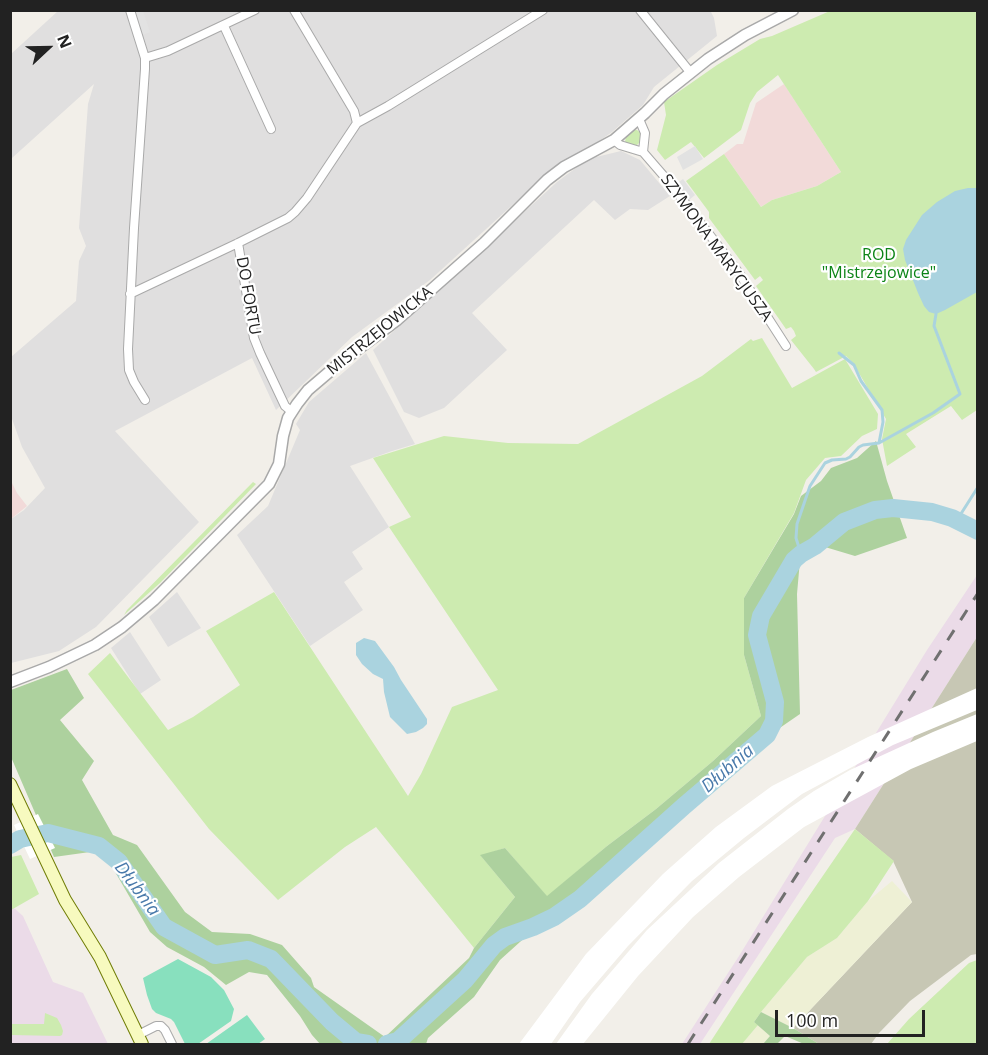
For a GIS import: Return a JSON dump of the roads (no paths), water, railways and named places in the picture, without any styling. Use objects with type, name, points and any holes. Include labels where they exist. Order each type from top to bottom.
[{"type":"main road","points":[[10,784],[65,900],[100,957],[140,1040]]},
{"type":"street","points":[[130,10],[145,58],[128,349],[129,370],[145,400]]},
{"type":"street","points":[[145,58],[168,51],[255,10]]},
{"type":"street","points":[[294,10],[354,111],[357,123]]},
{"type":"street","points":[[130,294],[288,218],[307,198],[357,123],[543,10]]},
{"type":"street","points":[[640,10],[690,72]]},
{"type":"street","name":"MISTRZEJOWICKA","points":[[10,682],[49,667],[94,645],[122,627],[154,600],[269,484],[279,464],[285,430],[292,412],[320,379],[397,320],[484,243],[547,180],[564,167],[614,140],[690,72],[738,40],[793,10]]},
{"type":"street","points":[[224,26],[271,129]]},
{"type":"street","points":[[639,119],[645,133],[643,152]]},
{"type":"street","name":"SZYMONA MARYCJUSZA","points":[[614,140],[620,145],[643,152],[669,182],[739,273],[786,346]]},
{"type":"street","name":"DO FORTU","points":[[238,243],[254,338],[285,406],[292,412]]},
{"type":"street","points":[[140,1040],[156,1026],[161,1026],[172,1044]]},
{"type":"water","points":[[977,188],[977,292],[936,314],[929,312],[924,306],[905,260],[903,249],[922,215],[955,191]]},
{"type":"water","points":[[364,638],[375,641],[394,667],[427,719],[427,724],[423,728],[407,734],[390,717],[383,679],[373,674],[356,655],[356,643]]},
{"type":"waterway","points":[[801,554],[796,538],[797,524],[810,486],[825,463],[846,459],[863,445],[879,443],[933,413],[960,394],[934,326],[936,314]]},
{"type":"waterway","points":[[839,353],[854,365],[861,381],[882,410],[883,422],[879,443]]},
{"type":"waterway","points":[[957,520],[978,487]]},
{"type":"waterway","name":"Dłubnia","points":[[387,1044],[398,1041],[465,980],[494,945],[505,937],[554,917],[580,899],[767,735],[774,721],[775,702],[757,635],[761,616],[794,560],[844,522],[875,510],[893,508],[932,512],[952,518],[978,531]]},
{"type":"waterway","name":"Dłubnia","points":[[10,845],[20,839],[48,833],[99,846],[119,862],[164,927],[215,955],[248,950],[271,959],[332,1022],[356,1042],[368,1044]]},
{"type":"railway","points":[[688,1044],[978,593]]},
{"type":"park label","name":"ROD \"Mistrzejowice\"","points":[[879,264]]}]
